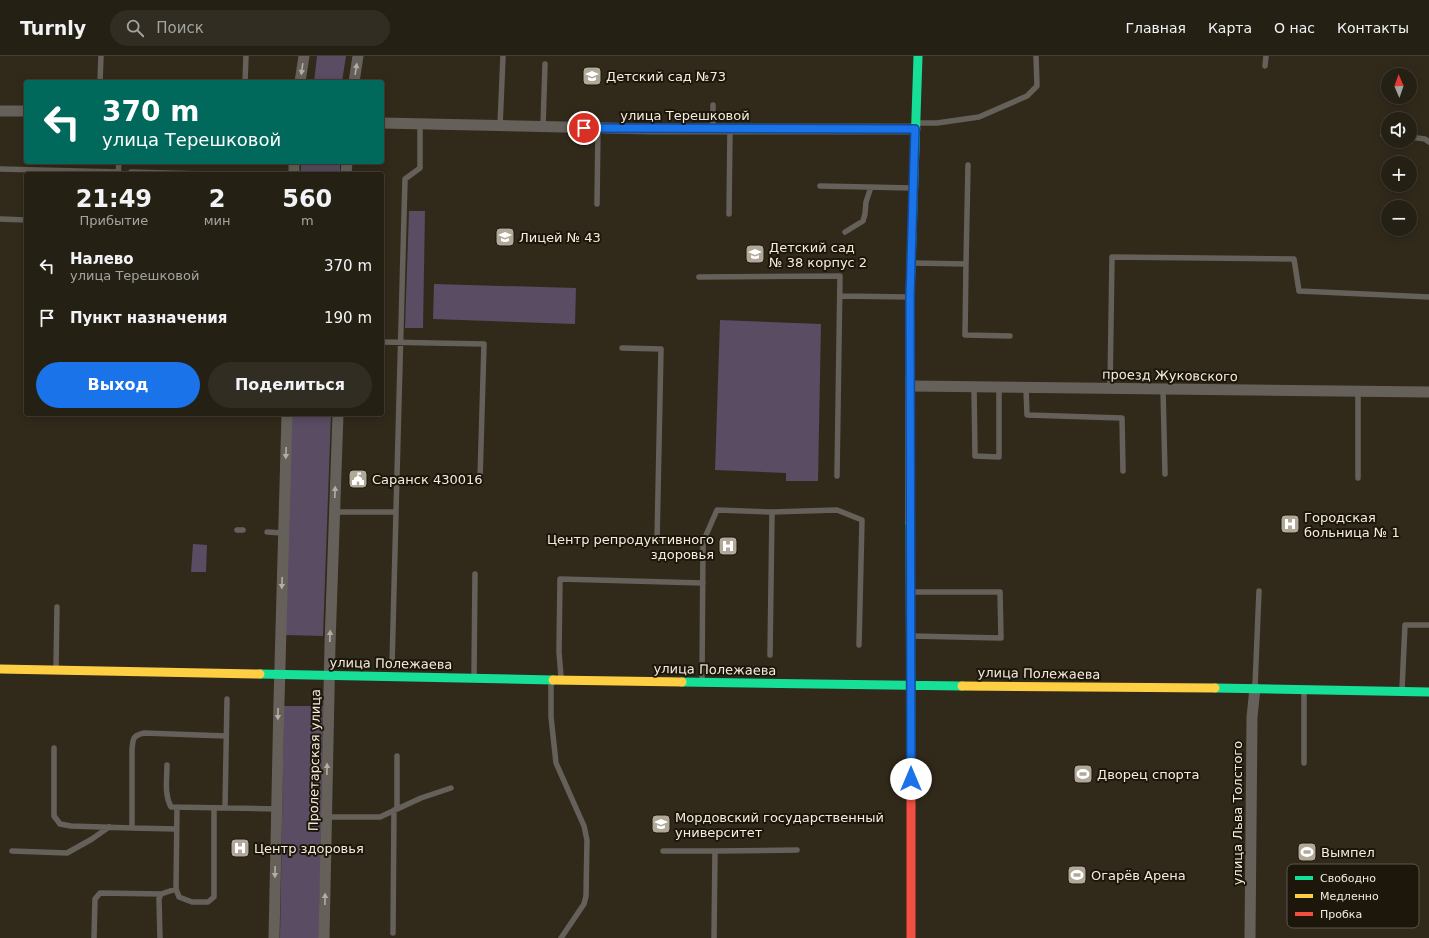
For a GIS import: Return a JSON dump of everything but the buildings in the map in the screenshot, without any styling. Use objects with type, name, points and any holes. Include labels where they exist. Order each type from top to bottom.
[{"type":"main road","points":[[911,938],[910,297],[918,56]]},
{"type":"main road","name":"улица Полежаева","points":[[0,669],[702,682],[1255,688],[1429,692]]},
{"type":"street","points":[[300,80],[304,56]]},
{"type":"street","points":[[354,80],[358,56]]},
{"type":"street","points":[[0,111],[24,111]]},
{"type":"street","name":"улица Терешковой","points":[[384,123],[713,129],[915,126]]},
{"type":"street","name":"проезд Жуковского","points":[[911,386],[1429,392]]},
{"type":"street","points":[[274,938],[287,416]]},
{"type":"street","name":"Пролетарская улица","points":[[324,938],[334,512],[338,416]]},
{"type":"street","name":"улица Льва Толстого","points":[[1250,938],[1252,717],[1255,688]]},
{"type":"lane","points":[[100,80],[101,56]]},
{"type":"lane","points":[[245,80],[246,56]]},
{"type":"lane","points":[[500,126],[503,56]]},
{"type":"lane","points":[[915,126],[979,117],[1027,96],[1037,86],[1036,56]]},
{"type":"lane","points":[[1266,56],[1266,66]]},
{"type":"lane","points":[[543,127],[545,64]]},
{"type":"lane","points":[[713,105],[713,129]]},
{"type":"lane","points":[[392,666],[404,179],[420,168],[420,124]]},
{"type":"lane","points":[[597,204],[598,128]]},
{"type":"lane","points":[[729,214],[730,129]]},
{"type":"lane","points":[[1417,138],[1425,139],[1429,142]]},
{"type":"lane","points":[[968,165],[965,335],[1010,336]]},
{"type":"lane","points":[[0,169],[88,172]]},
{"type":"lane","points":[[820,186],[913,188]]},
{"type":"lane","points":[[846,232],[863,221],[866,202],[871,187]]},
{"type":"lane","points":[[0,219],[24,220]]},
{"type":"lane","points":[[1110,388],[1112,257],[1294,259],[1299,291],[1429,297]]},
{"type":"lane","points":[[911,263],[966,264]]},
{"type":"lane","points":[[699,277],[840,276],[837,476]]},
{"type":"lane","points":[[840,296],[910,297]]},
{"type":"lane","points":[[384,342],[484,344],[480,479]]},
{"type":"lane","points":[[622,348],[661,349],[657,541],[703,542]]},
{"type":"lane","points":[[974,387],[975,456],[999,457],[999,387]]},
{"type":"lane","points":[[1026,388],[1027,415],[1122,418],[1123,471]]},
{"type":"lane","points":[[1163,389],[1165,474]]},
{"type":"lane","points":[[1358,391],[1358,478]]},
{"type":"lane","points":[[702,682],[703,542],[717,510],[772,512],[837,510],[862,520],[859,645]]},
{"type":"lane","points":[[334,512],[396,512]]},
{"type":"lane","points":[[770,655],[772,512]]},
{"type":"lane","points":[[267,532],[283,533]]},
{"type":"lane","points":[[474,678],[475,574]]},
{"type":"lane","points":[[561,679],[559,652],[560,579],[703,583]]},
{"type":"lane","points":[[1255,688],[1259,591]]},
{"type":"lane","points":[[911,592],[1000,592],[1001,638],[911,636]]},
{"type":"lane","points":[[56,670],[57,608]]},
{"type":"lane","points":[[1402,692],[1405,624],[1429,625]]},
{"type":"lane","points":[[550,679],[551,717],[556,763],[584,826],[587,840],[586,896],[584,904],[561,938]]},
{"type":"lane","points":[[1304,689],[1304,763]]},
{"type":"lane","points":[[225,808],[228,699]]},
{"type":"lane","points":[[132,828],[132,750],[133,739],[136,735],[144,733],[226,736]]},
{"type":"lane","points":[[54,748],[54,816],[60,824],[71,826],[176,829]]},
{"type":"lane","points":[[393,933],[397,756]]},
{"type":"lane","points":[[167,765],[166,792],[171,807],[277,809]]},
{"type":"lane","points":[[326,817],[380,817],[421,798],[451,788]]},
{"type":"lane","points":[[177,807],[176,888],[178,897],[192,902],[208,902],[214,896],[214,808]]},
{"type":"lane","points":[[12,851],[67,853],[110,827]]},
{"type":"lane","points":[[663,851],[797,850]]},
{"type":"lane","points":[[714,938],[715,851]]},
{"type":"lane","points":[[94,938],[95,899],[100,893],[161,894],[176,888]]},
{"type":"lane","points":[[160,938],[159,899],[161,894]]},
{"type":"shaded area","points":[[317,56],[346,56],[342,80],[314,80]]},
{"type":"shaded area","points":[[301,164],[340,164],[340,172],[301,172]]},
{"type":"shaded area","points":[[409,211],[425,211],[423,328],[405,328]]},
{"type":"shaded area","points":[[434,284],[576,288],[575,324],[433,319]]},
{"type":"shaded area","points":[[720,320],[821,324],[818,481],[786,481],[786,473],[715,470]]},
{"type":"shaded area","points":[[292,416],[331,416],[323,636],[285,635]]},
{"type":"shaded area","points":[[193,544],[207,545],[206,572],[191,572]]},
{"type":"shaded area","points":[[284,706],[323,706],[319,938],[280,938]]},
{"type":"traffic: fast","points":[[910,378],[910,297],[918,56]]},
{"type":"traffic: fast","points":[[910,523],[911,773]]},
{"type":"traffic: fast","points":[[260,674],[553,680]]},
{"type":"traffic: fast","points":[[682,682],[962,686]]},
{"type":"traffic: fast","points":[[1215,688],[1429,692]]},
{"type":"traffic: slow","points":[[910,378],[910,523]]},
{"type":"traffic: slow","points":[[0,669],[260,674]]},
{"type":"traffic: slow","points":[[553,680],[682,682]]},
{"type":"traffic: slow","points":[[962,686],[1215,688]]},
{"type":"traffic: jam","points":[[911,773],[911,938]]},
{"type":"place","name":"Детский сад №73","points":[[592,76]]},
{"type":"place","name":"Лицей № 43","points":[[505,237]]},
{"type":"place","name":"Детский сад № 38 корпус 2","points":[[755,254]]},
{"type":"place","name":"Саранск 430016","points":[[358,479]]},
{"type":"place","name":"Городская больница № 1","points":[[1290,524]]},
{"type":"place","name":"Центр репродуктивного здоровья","points":[[728,546]]},
{"type":"place","name":"Дворец cпорта","points":[[1083,774]]},
{"type":"place","name":"Мордовский государственный университет","points":[[661,824]]},
{"type":"place","name":"Центр здоровья","points":[[240,848]]},
{"type":"place","name":"Вымпел","points":[[1307,852]]},
{"type":"place","name":"Огарёв Арена","points":[[1077,875]]},
{"type":"route","points":[[584,128],[915,129],[910,297],[911,779]]}]
